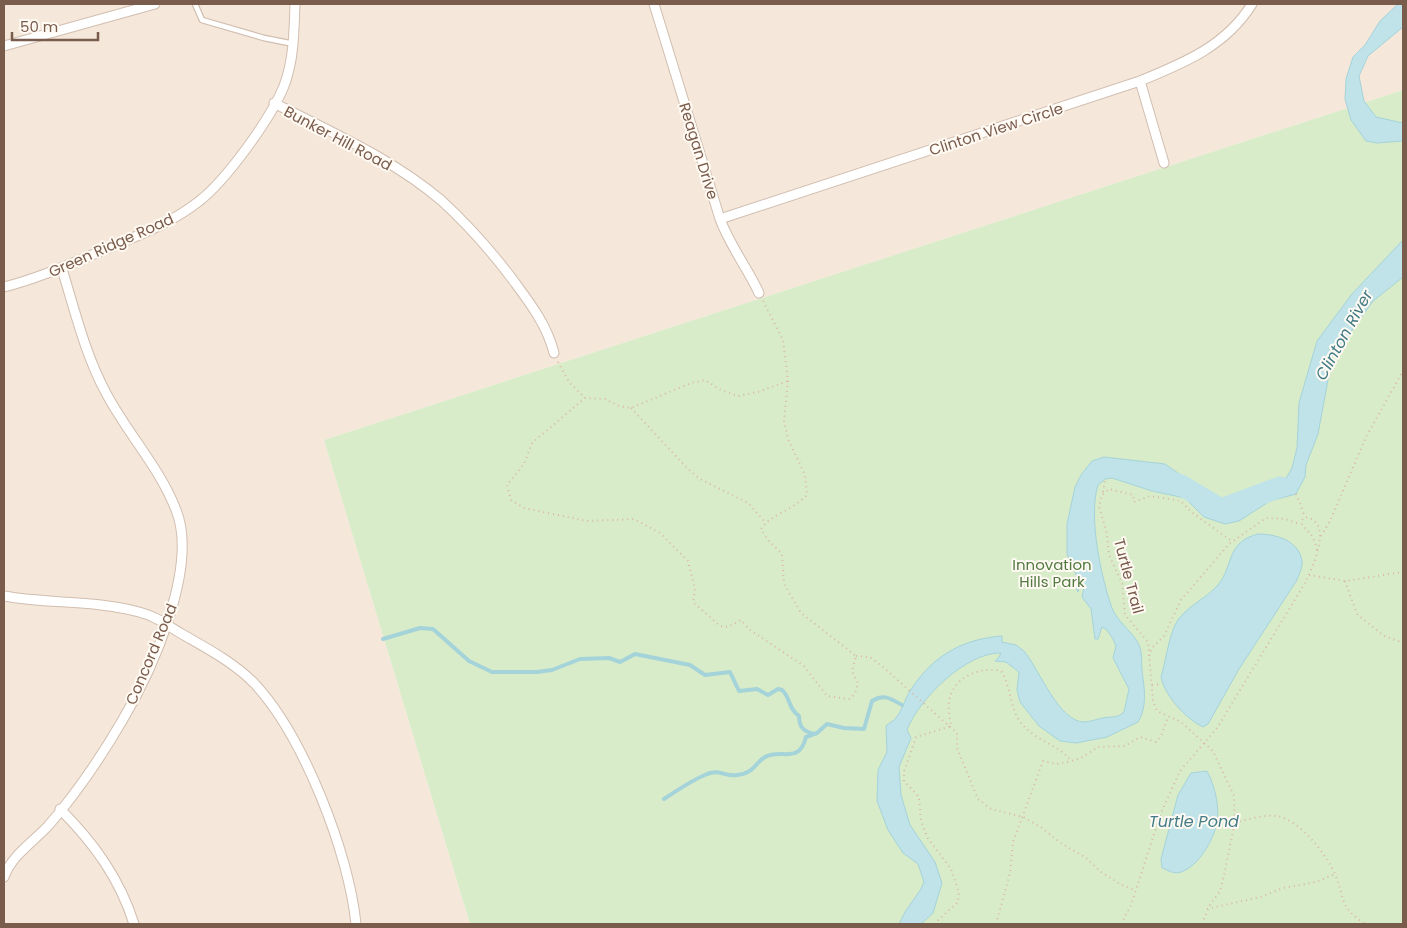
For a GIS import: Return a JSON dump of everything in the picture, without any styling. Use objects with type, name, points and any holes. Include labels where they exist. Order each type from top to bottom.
[{"type":"street","points":[[4,46],[155,4]]},
{"type":"street","name":"Green Ridge Road","points":[[4,287],[62,269],[138,236],[199,202],[243,151],[284,86],[294,44],[295,4]]},
{"type":"street","name":"Reagan Drive","points":[[654,4],[725,233],[749,270],[759,292]]},
{"type":"street","name":"Clinton View Circle","points":[[720,219],[1140,81],[1188,62],[1210,48],[1243,18],[1252,4]]},
{"type":"street","points":[[1140,81],[1164,163]]},
{"type":"street","name":"Bunker Hill Road","points":[[274,103],[368,151],[442,202],[496,257],[529,301],[549,335],[554,353]]},
{"type":"street","name":"Concord Road","points":[[4,877],[6,866],[48,826],[95,763],[123,719],[167,623],[181,566],[183,539],[177,512],[167,490],[99,380],[88,357],[62,269]]},
{"type":"street","points":[[4,596],[34,602],[104,605],[140,612],[167,623],[182,634],[198,641],[226,659],[252,682],[270,701],[294,742],[318,792],[346,874],[356,924]]},
{"type":"street","points":[[60,810],[94,845],[126,896],[134,924]]},
{"type":"lane","points":[[195,4],[202,20],[264,38],[294,44]]},
{"type":"path","points":[[759,292],[783,340],[788,381],[784,421],[788,439],[805,476],[807,495],[797,506],[765,522],[761,529],[767,539],[782,554],[784,584],[801,613],[856,656],[870,657],[958,733],[957,748],[960,759],[978,799],[991,809],[1023,817],[1085,857],[1101,872],[1136,891]]},
{"type":"path","points":[[554,353],[569,382],[584,398]]},
{"type":"path","points":[[1121,924],[1136,891],[1161,813],[1180,771],[1217,728],[1294,603],[1309,575],[1321,536],[1330,521],[1366,437],[1403,371]]},
{"type":"path","points":[[788,381],[758,392],[738,396],[721,390],[705,380],[691,383],[631,408],[620,406],[605,398],[584,398],[532,443],[524,464],[507,485],[510,500],[524,508],[587,521],[634,519],[660,533],[688,561],[695,589],[693,602],[720,626],[728,627],[741,620],[750,630],[804,666],[827,696],[849,699],[856,694],[858,683],[852,671],[856,656]]},
{"type":"path","points":[[631,408],[688,469],[700,479],[748,503],[765,522]]},
{"type":"path","name":"Turtle Trail","points":[[1105,479],[1099,506],[1107,534],[1109,555],[1122,583],[1125,615],[1148,642],[1154,701],[1158,711],[1181,722],[1213,751],[1234,796],[1236,822],[1220,891],[1207,909],[1202,924]]},
{"type":"path","points":[[1103,492],[1109,488],[1122,494],[1128,493],[1133,495],[1134,502],[1150,496],[1181,501],[1190,511],[1233,542]]},
{"type":"path","points":[[1296,494],[1305,517],[1320,526],[1321,536]]},
{"type":"path","points":[[1302,525],[1302,520],[1305,517]]},
{"type":"path","points":[[1149,659],[1152,648],[1164,636],[1181,600],[1233,542],[1266,518],[1285,519],[1302,525],[1316,541],[1317,550]]},
{"type":"path","points":[[1309,575],[1344,580],[1403,572]]},
{"type":"path","points":[[1344,580],[1357,614],[1384,636],[1399,642],[1403,639]]},
{"type":"path","points":[[950,726],[948,703],[952,692],[962,678],[978,671],[998,670],[1003,673],[1020,722],[1037,738],[1067,755],[1071,762]]},
{"type":"path","points":[[1152,685],[1162,684]]},
{"type":"path","points":[[996,924],[1010,874],[1013,842],[1043,761],[1057,764],[1071,762],[1098,747],[1125,746],[1140,737],[1156,742],[1161,736],[1168,716]]},
{"type":"path","points":[[934,924],[958,902],[959,893],[951,869],[927,837],[918,797],[904,781],[904,772],[916,737],[950,726]]},
{"type":"path","points":[[1236,822],[1270,815],[1286,819],[1318,846],[1335,874],[1340,896],[1351,914],[1365,924]]},
{"type":"path","points":[[1207,909],[1260,897],[1283,888],[1316,882],[1335,874]]},
{"type":"shaded area","points":[[4,4],[1403,4],[1403,90],[324,440],[470,924],[4,924]]},
{"type":"green space","name":"Innovation Hills Park","points":[[1403,90],[1403,924],[470,924],[324,440]]},
{"type":"water","points":[[1398,4],[1403,4],[1403,27],[1368,56],[1359,76],[1364,101],[1376,117],[1403,123],[1403,141],[1377,143],[1366,141],[1351,120],[1345,99],[1346,79],[1353,57],[1365,45],[1380,21]]},
{"type":"water","points":[[1403,240],[1403,277],[1373,301],[1332,358],[1318,434],[1306,465],[1305,477],[1296,494],[1270,501],[1239,521],[1225,524],[1204,517],[1185,498],[1152,491],[1112,478],[1105,479],[1098,485],[1095,498],[1095,529],[1104,580],[1114,613],[1137,641],[1141,652],[1144,696],[1143,709],[1138,722],[1107,737],[1076,743],[1060,741],[1039,726],[1020,702],[1017,690],[1019,672],[1006,662],[995,661],[1001,653],[973,660],[959,669],[932,692],[921,705],[907,730],[911,738],[899,767],[901,795],[910,825],[935,862],[942,883],[933,913],[921,924],[899,924],[924,882],[918,864],[903,853],[888,830],[877,801],[878,770],[887,752],[886,726],[898,715],[912,688],[930,666],[951,651],[975,641],[1002,636],[1002,642],[1016,645],[1024,651],[1058,704],[1075,720],[1089,722],[1116,716],[1124,712],[1129,689],[1113,658],[1116,646],[1107,630],[1102,627],[1098,639],[1095,639],[1091,609],[1082,597],[1084,587],[1080,583],[1078,592],[1074,583],[1078,579],[1067,554],[1067,524],[1075,487],[1081,475],[1092,461],[1104,457],[1165,464],[1188,480],[1192,496],[1198,500],[1235,505],[1268,490],[1287,477],[1292,468],[1297,448],[1299,403],[1317,341],[1352,294]]},
{"type":"water","points":[[1258,534],[1272,535],[1291,543],[1300,554],[1301,568],[1297,580],[1239,669],[1208,724],[1203,727],[1189,718],[1177,706],[1163,684],[1161,677],[1171,637],[1175,625],[1183,614],[1218,585],[1232,555],[1240,543]]},
{"type":"water","name":"Turtle Pond","points":[[1207,771],[1215,791],[1218,813],[1214,834],[1196,862],[1184,871],[1171,872],[1162,868],[1161,859],[1178,795],[1191,773]]},
{"type":"waterway","name":"Clinton River","points":[[1165,479],[1181,485],[1221,509],[1280,487]]},
{"type":"waterway","points":[[383,639],[420,628],[433,629],[469,661],[492,672],[552,670],[580,659],[609,658],[620,662],[635,654],[690,665],[705,675],[730,672],[739,691],[757,689],[768,695],[778,689],[782,690],[793,710],[799,716],[802,728],[814,734]]},
{"type":"waterway","points":[[664,799],[690,782],[707,774],[716,772],[733,775],[742,774],[751,770],[765,757],[799,751],[806,737],[817,733],[827,724],[844,728],[864,729],[872,701],[880,697],[902,705]]}]
